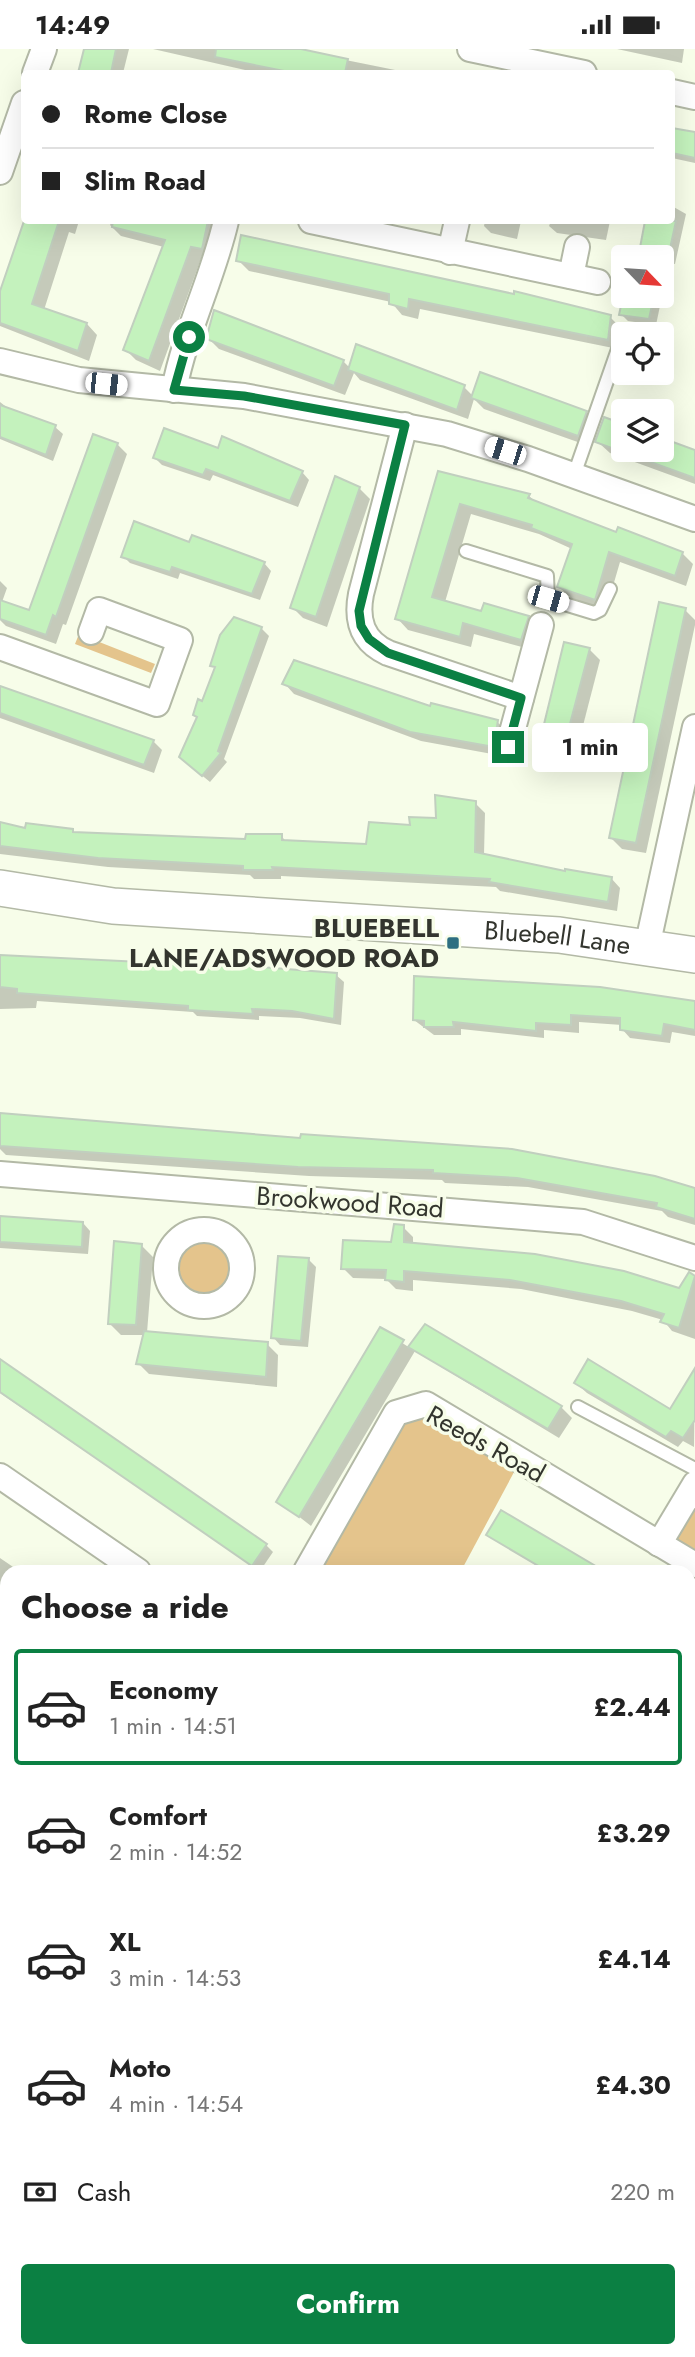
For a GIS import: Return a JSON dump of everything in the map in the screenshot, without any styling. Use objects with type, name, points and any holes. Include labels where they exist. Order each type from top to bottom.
[{"type":"street","points":[[36,70],[44,49]]},
{"type":"street","points":[[484,59],[563,70]]},
{"type":"street","points":[[675,93],[695,97]]},
{"type":"street","points":[[0,171],[21,112]]},
{"type":"street","points":[[174,390],[180,363],[213,270],[225,224]]},
{"type":"street","points":[[325,224],[598,282]]},
{"type":"street","points":[[450,251],[456,224]]},
{"type":"street","points":[[570,276],[577,247]]},
{"type":"street","points":[[0,361],[79,380],[244,396],[405,425],[483,444],[695,519]]},
{"type":"street","points":[[405,425],[361,594],[361,626],[374,645],[388,653],[521,698]]},
{"type":"street","points":[[0,647],[157,704],[180,640],[98,611]]},
{"type":"street","points":[[508,747],[541,625]]},
{"type":"street","points":[[648,947],[695,727]]},
{"type":"street","name":"Bluebell Lane","points":[[0,888],[73,902],[178,912],[559,935],[695,955]]},
{"type":"street","name":"Brookwood Road","points":[[0,1174],[214,1193],[387,1203],[583,1221],[695,1258]]},
{"type":"street","points":[[214,1193],[214,1231]]},
{"type":"street","name":"Reeds Road","points":[[309,1565],[396,1413],[426,1404],[695,1565]]},
{"type":"street","points":[[0,1476],[129,1565]]},
{"type":"street","points":[[659,1544],[695,1484]]},
{"type":"lane","points":[[574,475],[611,378]]},
{"type":"lane","points":[[466,551],[547,576],[548,599],[541,625]]},
{"type":"lane","points":[[548,599],[594,613],[600,610],[610,589]]},
{"type":"lane","points":[[578,1407],[695,1469]]},
{"type":"shaded area","points":[[79,634],[155,664],[151,673],[75,644]]},
{"type":"shaded area","points":[[198,1240],[210,1240],[220,1244],[228,1252],[232,1268],[228,1284],[220,1292],[210,1296],[198,1296],[188,1292],[180,1284],[176,1274],[176,1262],[180,1252],[188,1244]]},
{"type":"shaded area","points":[[426,1404],[520,1461],[464,1565],[309,1565],[396,1413]]},
{"type":"shaded area","points":[[695,1484],[695,1565],[659,1544]]},
{"type":"building","points":[[84,49],[116,49],[112,70],[79,70]]},
{"type":"building","points":[[216,49],[301,49],[348,59],[346,70],[279,70],[215,57]]},
{"type":"building","points":[[675,129],[695,132],[695,158],[675,154]]},
{"type":"building","points":[[676,221],[671,245],[640,245],[644,224],[675,224]]},
{"type":"building","points":[[23,224],[58,224],[32,304],[87,323],[78,351],[0,323],[0,291]]},
{"type":"building","points":[[112,224],[207,224],[202,249],[191,247],[149,361],[123,350],[165,240],[112,227]]},
{"type":"building","points":[[241,235],[514,294],[514,291],[611,315],[608,340],[409,299],[408,309],[389,304],[389,294],[236,261]]},
{"type":"building","points":[[620,308],[651,308],[649,319],[619,315]]},
{"type":"building","points":[[214,310],[344,360],[334,386],[206,339]]},
{"type":"building","points":[[356,344],[465,385],[457,410],[348,370]]},
{"type":"building","points":[[480,372],[587,411],[578,436],[471,398]]},
{"type":"building","points":[[0,405],[56,425],[46,455],[0,437]]},
{"type":"building","points":[[604,417],[611,420],[611,448],[595,442]]},
{"type":"building","points":[[164,428],[218,448],[222,436],[303,471],[290,501],[206,469],[203,475],[153,458]]},
{"type":"building","points":[[93,434],[118,443],[56,617],[53,615],[46,635],[0,619],[0,600],[29,610]]},
{"type":"building","points":[[674,442],[695,450],[695,478],[651,462],[674,462]]},
{"type":"building","points":[[438,471],[530,494],[528,498],[616,532],[618,527],[683,552],[675,576],[609,552],[595,600],[557,587],[572,544],[531,528],[532,525],[460,504],[432,597],[481,611],[484,603],[529,616],[521,640],[463,623],[460,637],[395,619]]},
{"type":"building","points":[[335,476],[360,487],[316,617],[290,608]]},
{"type":"building","points":[[134,521],[189,542],[192,535],[265,562],[252,594],[172,567],[170,572],[121,557]]},
{"type":"building","points":[[659,602],[686,608],[636,843],[609,838]]},
{"type":"building","points":[[234,617],[262,627],[218,751],[221,753],[202,776],[179,757],[197,717],[193,715],[198,699],[202,701],[215,667],[210,666],[220,635]]},
{"type":"building","points":[[564,642],[590,648],[561,758],[537,753]]},
{"type":"building","points":[[294,660],[430,706],[431,703],[498,720],[494,747],[410,732],[282,684]]},
{"type":"building","points":[[0,686],[154,740],[144,765],[0,713]]},
{"type":"building","points":[[435,795],[476,801],[475,852],[565,871],[612,877],[608,902],[489,882],[490,879],[272,867],[273,870],[243,870],[243,866],[98,858],[0,846],[0,822],[25,828],[26,823],[73,829],[73,832],[245,839],[246,834],[282,834],[282,840],[366,844],[369,822],[410,825],[409,817],[436,818]]},
{"type":"building","points":[[0,955],[223,964],[337,973],[334,1019],[292,1011],[252,1009],[253,1014],[188,1010],[188,1006],[17,993],[17,989],[0,987]]},
{"type":"building","points":[[414,976],[600,987],[695,1001],[695,1030],[664,1024],[662,1036],[620,1030],[620,1018],[571,1015],[571,1025],[536,1023],[536,1031],[453,1022],[454,1027],[424,1027],[424,1021],[413,1020]]},
{"type":"building","points":[[0,1113],[300,1138],[301,1134],[512,1149],[655,1176],[695,1188],[695,1219],[656,1207],[657,1203],[517,1178],[433,1173],[433,1170],[298,1167],[0,1146]]},
{"type":"building","points":[[0,1216],[83,1222],[82,1247],[0,1242]]},
{"type":"building","points":[[394,1224],[404,1225],[404,1242],[535,1254],[624,1271],[679,1288],[689,1272],[695,1276],[679,1328],[660,1322],[664,1314],[621,1301],[510,1280],[404,1271],[404,1282],[385,1280],[386,1270],[341,1269],[343,1240],[391,1242]]},
{"type":"building","points":[[114,1241],[142,1244],[136,1325],[108,1324]]},
{"type":"building","points":[[278,1256],[309,1258],[301,1341],[271,1338]]},
{"type":"building","points":[[425,1324],[562,1406],[548,1429],[408,1347]]},
{"type":"building","points":[[380,1327],[404,1340],[299,1517],[276,1502]]},
{"type":"building","points":[[144,1331],[268,1342],[266,1377],[136,1364]]},
{"type":"building","points":[[0,1359],[267,1544],[251,1565],[0,1392]]},
{"type":"building","points":[[588,1359],[670,1409],[695,1368],[695,1420],[683,1438],[671,1431],[666,1437],[574,1383]]},
{"type":"building","points":[[501,1510],[594,1565],[537,1565],[486,1535]]},
{"type":"place","name":"BLUEBELL LANE/ADSWOOD ROAD","points":[[453,943]]},
{"type":"route","points":[[189,337],[174,390],[244,396],[405,425],[384,515],[361,594],[361,626],[374,645],[388,653],[521,698],[508,747]]}]
